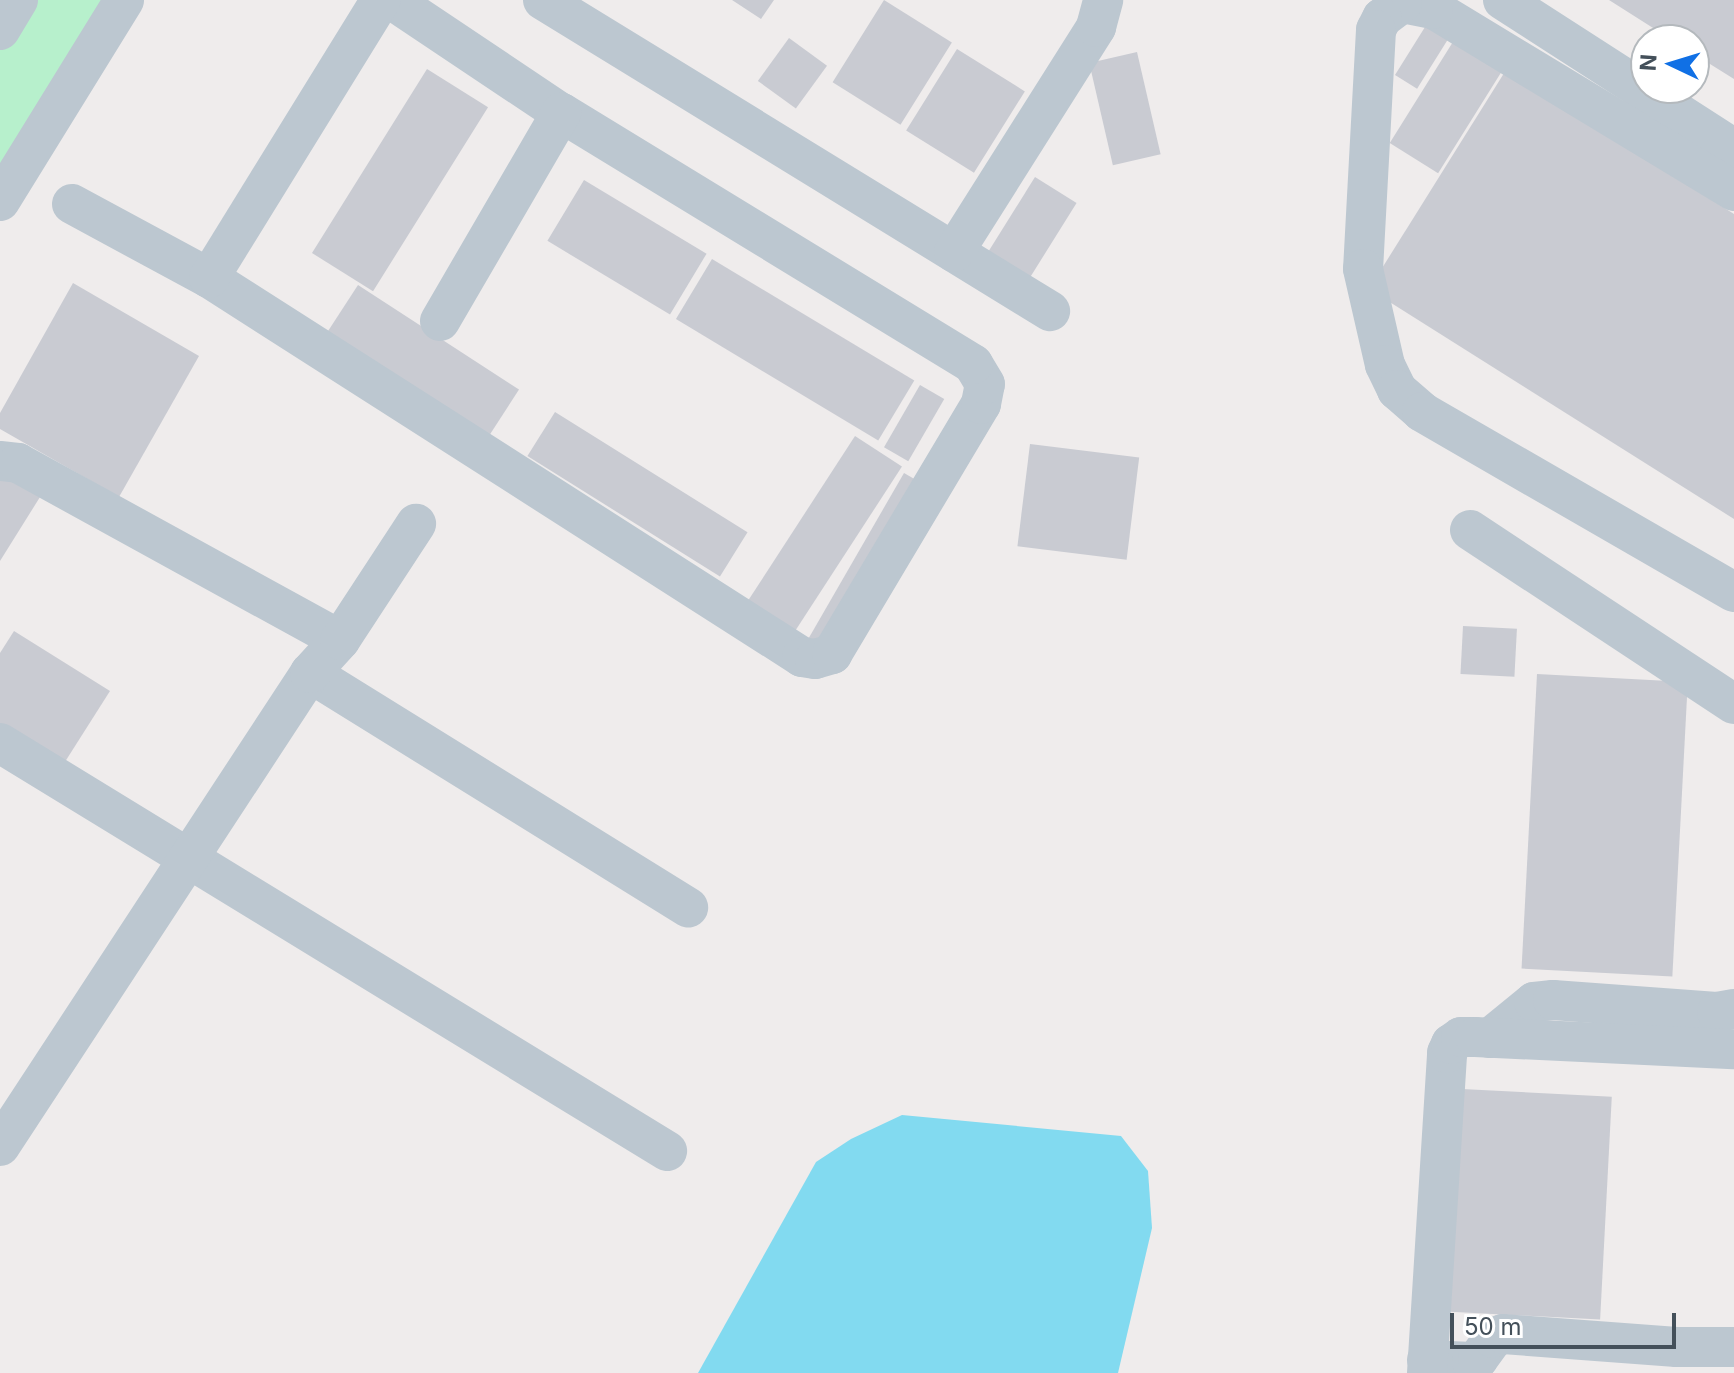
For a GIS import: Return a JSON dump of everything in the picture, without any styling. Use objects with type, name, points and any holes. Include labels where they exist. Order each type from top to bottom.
[{"type":"street","points":[[0,30],[18,0]]},
{"type":"street","points":[[0,201],[124,0]]},
{"type":"street","points":[[209,278],[381,0]]},
{"type":"street","points":[[72,204],[209,278],[802,657],[815,659],[832,654],[981,404],[985,384],[973,364],[561,113],[392,0]]},
{"type":"street","points":[[543,0],[1050,311]]},
{"type":"street","points":[[954,252],[1096,27],[1103,0]]},
{"type":"street","points":[[1503,0],[1734,149]]},
{"type":"street","points":[[1734,191],[1433,9],[1402,3],[1382,18],[1376,30],[1363,269],[1385,365],[1397,390],[1422,412],[1734,592]]},
{"type":"street","points":[[440,321],[561,113]]},
{"type":"street","points":[[0,461],[18,463],[340,640]]},
{"type":"street","points":[[0,1146],[190,861],[310,673],[340,640],[416,524]]},
{"type":"street","points":[[1470,530],[1734,704]]},
{"type":"street","points":[[310,673],[688,907]]},
{"type":"street","points":[[0,743],[667,1151]]},
{"type":"street","points":[[1490,1038],[1526,1007],[1543,1001],[1717,1012],[1734,1009]]},
{"type":"street","points":[[1734,1049],[1461,1037],[1451,1044],[1447,1053],[1427,1366],[1472,1362],[1478,1359],[1493,1338],[1503,1334],[1676,1360],[1734,1347]]},
{"type":"green space","points":[[18,0],[126,0],[0,206],[0,30]]},
{"type":"water","points":[[902,1115],[1121,1136],[1148,1171],[1152,1228],[1118,1373],[698,1373],[816,1162],[851,1139]]},
{"type":"building","points":[[732,0],[774,0],[761,19]]},
{"type":"building","points":[[884,0],[952,42],[900,125],[833,82]]},
{"type":"building","points":[[1609,0],[1734,0],[1734,79],[1710,64],[1710,24],[1647,24]]},
{"type":"building","points":[[1430,19],[1452,33],[1417,89],[1395,75]]},
{"type":"building","points":[[1456,37],[1504,67],[1438,173],[1390,143]]},
{"type":"building","points":[[789,38],[827,66],[796,109],[758,81]]},
{"type":"building","points":[[957,49],[1025,91],[974,173],[906,130]]},
{"type":"building","points":[[1137,52],[1161,154],[1113,165],[1089,63]]},
{"type":"building","points":[[427,69],[488,107],[373,291],[312,253]]},
{"type":"building","points":[[1506,70],[1734,214],[1734,519],[1369,289]]},
{"type":"building","points":[[1035,177],[1077,203],[1028,281],[986,255]]},
{"type":"building","points":[[584,180],[707,254],[670,315],[547,241]]},
{"type":"building","points":[[712,259],[914,381],[878,441],[676,319]]},
{"type":"building","points":[[73,283],[199,356],[119,497],[0,429],[0,413]]},
{"type":"building","points":[[358,285],[519,390],[483,445],[322,340]]},
{"type":"building","points":[[920,385],[944,399],[908,461],[884,447]]},
{"type":"building","points":[[555,412],[748,532],[720,576],[527,456]]},
{"type":"building","points":[[855,436],[902,466],[794,633],[747,602]]},
{"type":"building","points":[[1030,444],[1139,457],[1127,560],[1017,546]]},
{"type":"building","points":[[0,472],[40,497],[0,561]]},
{"type":"building","points":[[904,473],[921,483],[825,650],[808,640]]},
{"type":"building","points":[[1463,626],[1517,629],[1514,677],[1460,674]]},
{"type":"building","points":[[14,631],[110,691],[56,776],[0,740],[0,653]]},
{"type":"building","points":[[1537,674],[1688,682],[1672,976],[1522,969]]},
{"type":"building","points":[[1462,1089],[1612,1097],[1600,1320],[1450,1312]]}]
